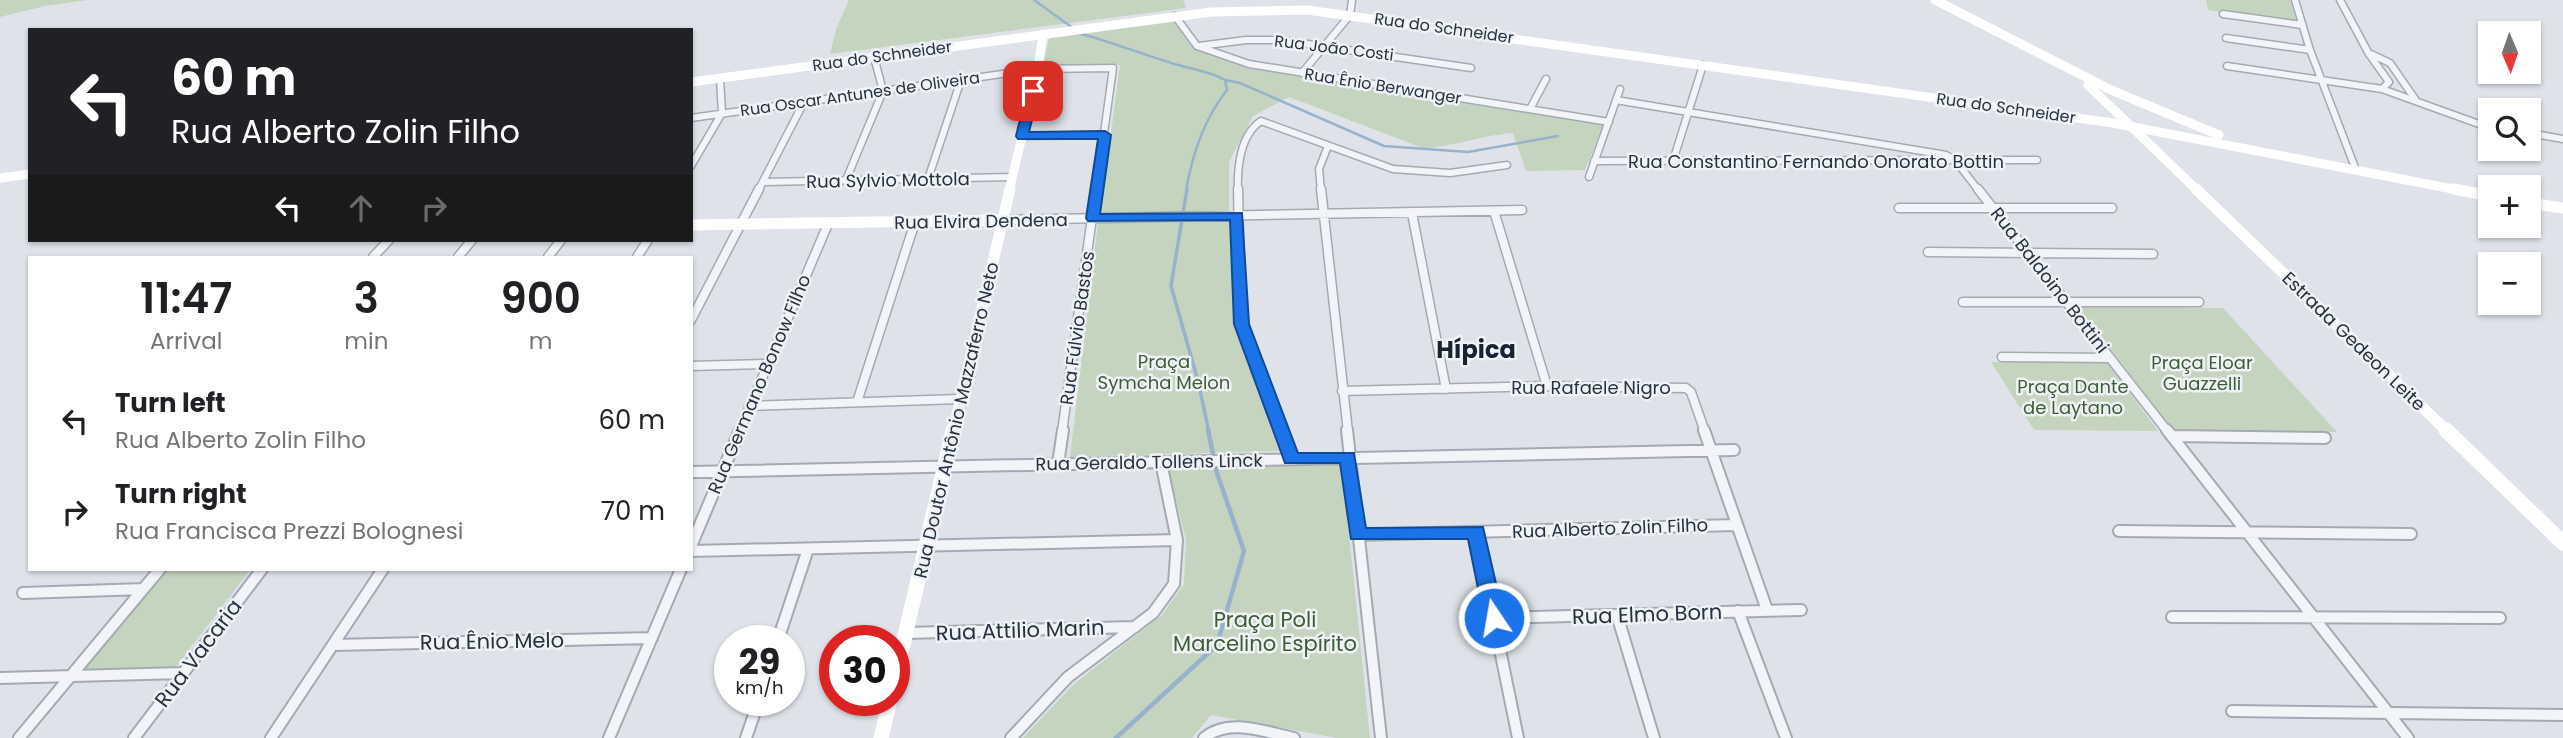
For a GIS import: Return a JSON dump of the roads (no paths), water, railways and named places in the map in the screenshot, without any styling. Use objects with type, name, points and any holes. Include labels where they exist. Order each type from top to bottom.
[{"type":"main road","name":"Rua do Schneider","points":[[693,82],[1073,29]]},
{"type":"main road","points":[[2062,65],[2156,111]]},
{"type":"main road","points":[[2122,119],[2133,107],[2156,111]]},
{"type":"main road","name":"Estrada Gedeon Leite","points":[[2147,131],[2563,543]]},
{"type":"main road","name":"Rua Doutor Antônio Mazzaferro Neto","points":[[908,625],[943,466]]},
{"type":"street","points":[[1302,73],[1350,15],[1352,0]]},
{"type":"street","name":"Estrada Gedeon Leite","points":[[1935,0],[2062,65],[2088,85],[2122,119],[2147,131]]},
{"type":"street","points":[[2295,0],[2310,50],[2356,170]]},
{"type":"street","points":[[2340,0],[2369,54],[2389,82],[2382,89]]},
{"type":"street","name":"Rua do Schneider","points":[[1073,29],[1175,16],[1273,8],[1350,15],[1703,65],[2122,119]]},
{"type":"street","points":[[2223,14],[2302,25]]},
{"type":"street","points":[[1175,16],[1197,46]]},
{"type":"street","name":"Rua Doutor Antônio Mazzaferro Neto","points":[[943,466],[1038,69],[1043,34]]},
{"type":"street","points":[[2226,38],[2310,50]]},
{"type":"street","name":"Rua João Costi","points":[[1197,46],[1246,40],[1280,40],[1471,68]]},
{"type":"street","name":"Rua Ênio Berwanger","points":[[1197,46],[1249,64],[1609,122]]},
{"type":"street","points":[[2369,54],[2390,63],[2415,99]]},
{"type":"street","points":[[846,180],[883,91],[874,57]]},
{"type":"street","points":[[1673,162],[1703,65]]},
{"type":"street","points":[[2227,66],[2382,89],[2478,123]]},
{"type":"street","name":"Rua Oscar Antunes de Oliveira","points":[[693,118],[1038,69],[1114,68]]},
{"type":"street","name":"Rua Fúlvio Bastos","points":[[1058,464],[1114,68]]},
{"type":"street","points":[[693,163],[722,113],[720,79]]},
{"type":"street","points":[[1530,109],[1546,79]]},
{"type":"street","points":[[928,179],[961,80]]},
{"type":"street","points":[[1589,177],[1620,89]]},
{"type":"street","points":[[1616,100],[1946,155],[1956,161]]},
{"type":"street","points":[[693,316],[804,102]]},
{"type":"street","points":[[2147,131],[2164,118],[2156,111]]},
{"type":"street","points":[[2156,111],[2210,133],[2286,155]]},
{"type":"street","points":[[2122,119],[2147,131],[2218,142],[2478,194]]},
{"type":"street","points":[[1291,459],[1241,324],[1237,162],[1255,125],[1261,121],[1269,122],[1393,169],[1450,173],[1507,165]]},
{"type":"street","points":[[1022,136],[1105,135]]},
{"type":"street","points":[[2541,136],[2563,139]]},
{"type":"street","points":[[1328,146],[1319,169],[1348,457],[1381,738]]},
{"type":"street","name":"Rua Constantino Fernando Onorato Bottin","points":[[1594,161],[2037,160]]},
{"type":"street","name":"Rua Baldoino Bottini","points":[[1956,161],[2408,738]]},
{"type":"street","points":[[0,178],[28,174]]},
{"type":"street","name":"Rua Sylvio Mottola","points":[[764,182],[1012,177]]},
{"type":"street","points":[[2541,205],[2563,208]]},
{"type":"street","points":[[1899,208],[2112,208]]},
{"type":"street","name":"Rua Elvira Dendena","points":[[693,225],[1522,210]]},
{"type":"street","points":[[1494,211],[1546,386]]},
{"type":"street","points":[[1412,213],[1446,389]]},
{"type":"street","points":[[857,402],[915,222]]},
{"type":"street","name":"Rua Germano Bonow Filho","points":[[693,541],[766,364],[828,224]]},
{"type":"street","points":[[374,256],[386,242]]},
{"type":"street","points":[[459,256],[470,242]]},
{"type":"street","points":[[549,256],[559,242]]},
{"type":"street","points":[[1928,252],[2153,254]]},
{"type":"street","points":[[1963,302],[2199,302]]},
{"type":"street","points":[[2001,357],[2110,358]]},
{"type":"street","points":[[693,366],[766,364]]},
{"type":"street","name":"Rua Rafaele Nigro","points":[[1342,391],[1546,386],[1686,388],[1691,392],[1713,451],[1767,610]]},
{"type":"street","points":[[749,406],[959,399]]},
{"type":"street","points":[[2172,436],[2325,438]]},
{"type":"street","name":"Rua Geraldo Tollens Linck","points":[[693,472],[1734,450]]},
{"type":"street","points":[[1011,738],[1068,677],[1153,613],[1174,584],[1177,540],[1161,462]]},
{"type":"street","name":"Rua Alberto Zolin Filho","points":[[1357,535],[1736,525]]},
{"type":"street","points":[[2119,531],[2411,534]]},
{"type":"street","points":[[1476,532],[1518,738]]},
{"type":"street","points":[[693,551],[1177,540]]},
{"type":"street","points":[[783,625],[808,549]]},
{"type":"street","points":[[19,738],[158,571]]},
{"type":"street","name":"Rua Vacaria","points":[[134,738],[260,571]]},
{"type":"street","points":[[271,738],[382,571]]},
{"type":"street","points":[[609,738],[680,571]]},
{"type":"street","points":[[23,593],[143,589]]},
{"type":"street","name":"Rua Elmo Born","points":[[1494,618],[1801,610]]},
{"type":"street","points":[[1738,611],[1786,738]]},
{"type":"street","points":[[1617,615],[1654,738]]},
{"type":"street","points":[[2172,617],[2500,618]]},
{"type":"street","name":"Rua Attilio Marin","points":[[910,633],[1135,626]]},
{"type":"street","name":"Rua Ênio Melo","points":[[333,645],[652,638]]},
{"type":"street","points":[[0,678],[182,673]]},
{"type":"street","points":[[2232,711],[2563,715]]},
{"type":"street","points":[[746,738],[754,716]]},
{"type":"street","points":[[881,738],[886,716]]},
{"type":"street","points":[[1204,738],[1218,728],[1234,727],[1294,738]]},
{"type":"waterway","points":[[1034,0],[1073,28]]},
{"type":"waterway","points":[[1078,33],[1225,80]]},
{"type":"waterway","points":[[1186,191],[1200,138],[1227,90],[1225,80]]},
{"type":"waterway","points":[[1225,80],[1240,83],[1384,146],[1468,152],[1558,136]]},
{"type":"waterway","points":[[1187,189],[1171,286],[1198,381],[1209,432]]},
{"type":"waterway","points":[[1116,738],[1217,645],[1244,551],[1217,473],[1208,430]]},
{"type":"district","name":"Hípica","points":[[1476,349]]},
{"type":"park label","name":"Praça Symcha Melon","points":[[1164,371]]},
{"type":"park label","name":"Praça Eloar Guazzelli","points":[[2202,372]]},
{"type":"park label","name":"Praça Dante de Laytano","points":[[2073,396]]},
{"type":"park label","name":"Praça Poli Marcelino Espírito","points":[[1265,631]]}]
